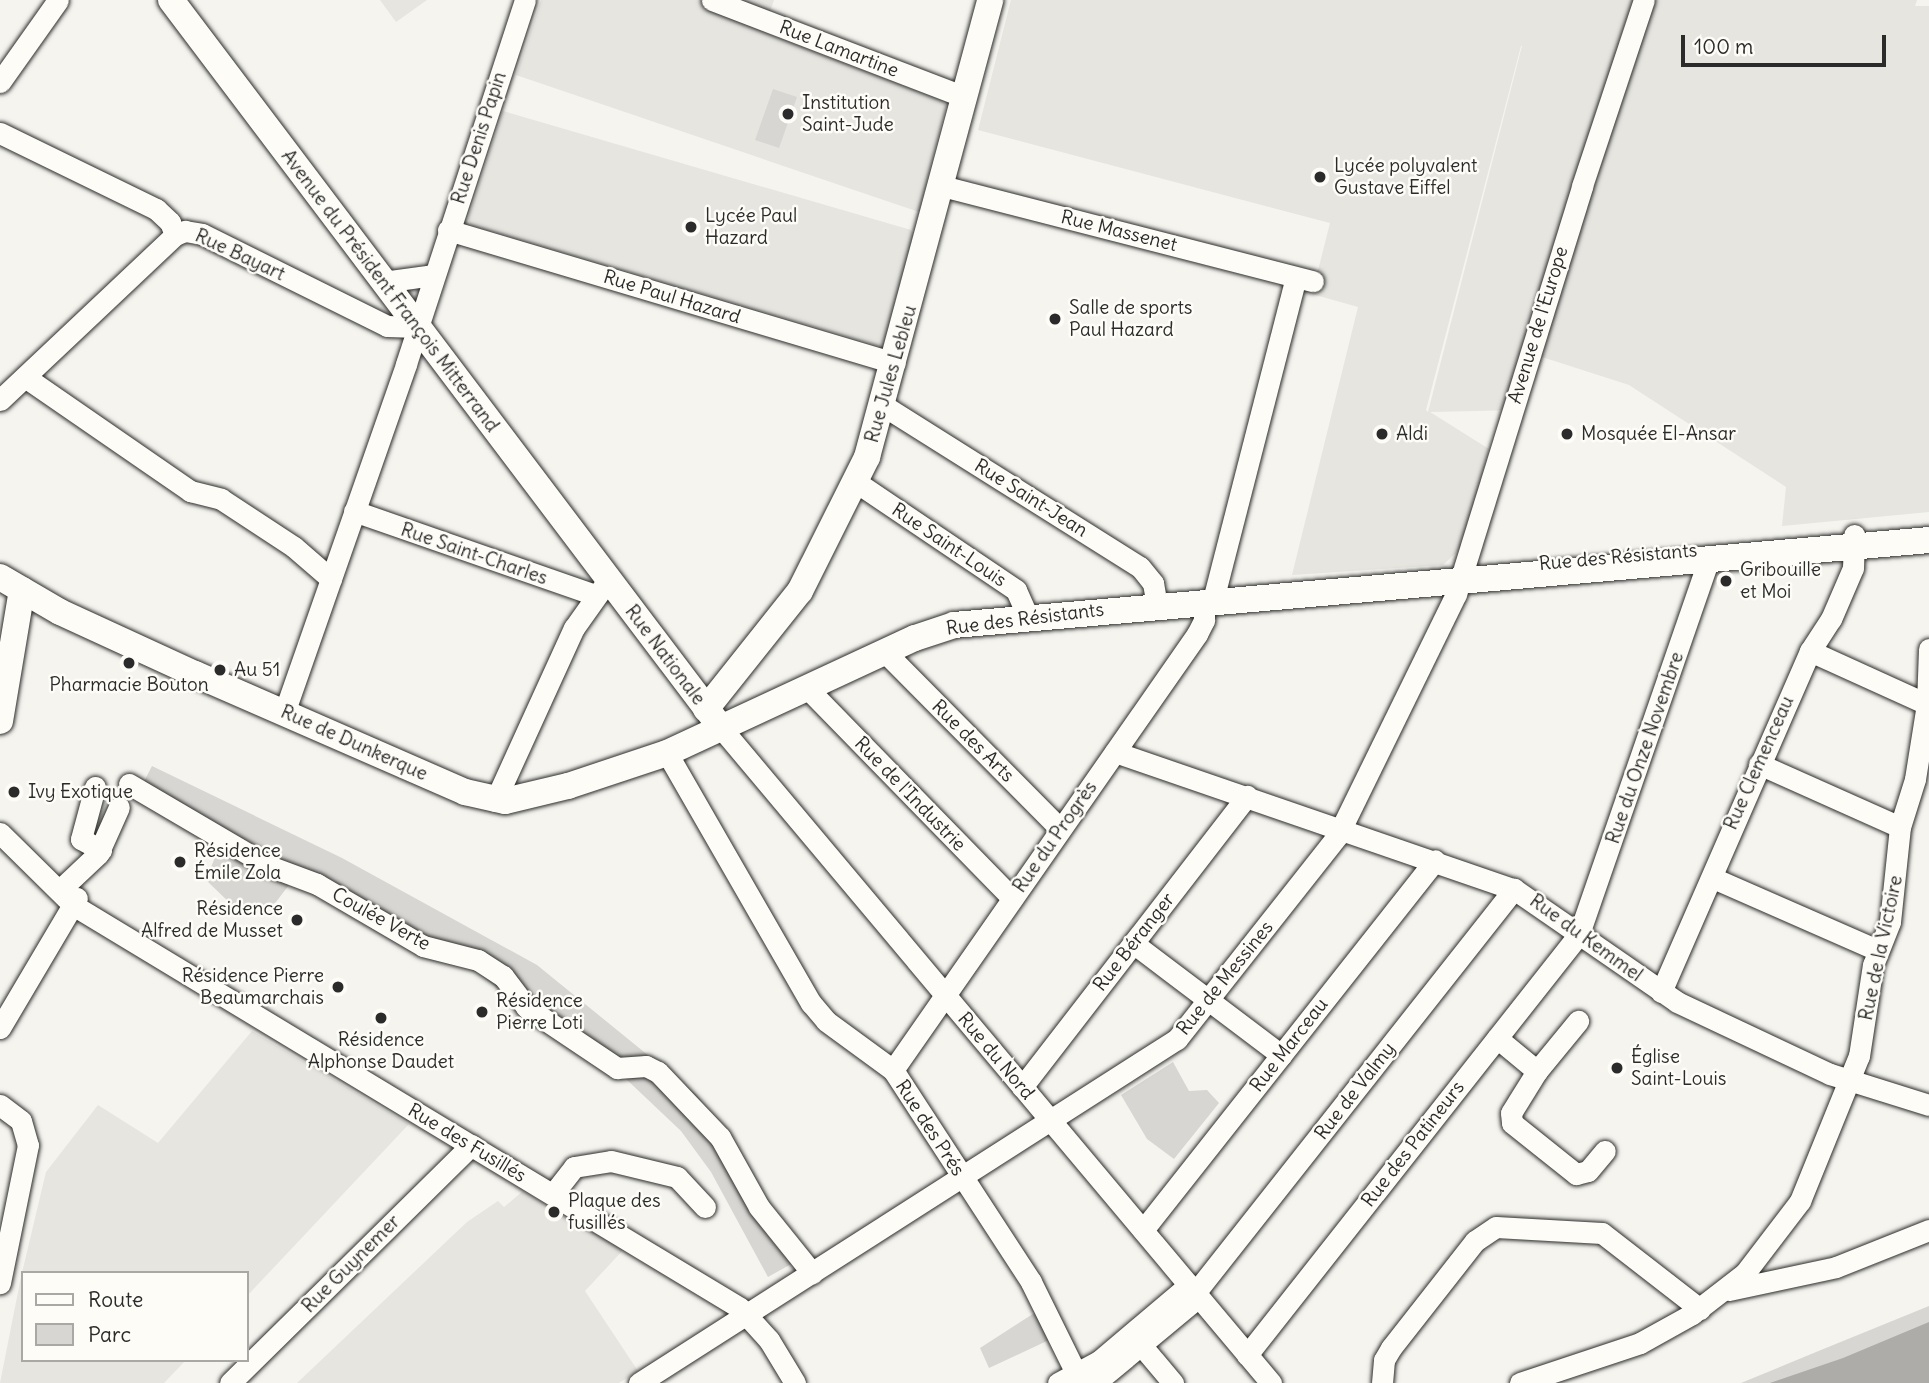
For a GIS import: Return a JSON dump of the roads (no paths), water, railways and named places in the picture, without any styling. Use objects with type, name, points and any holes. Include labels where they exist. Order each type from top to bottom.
[{"type":"main road","name":"Avenue du Président François Mitterrand","points":[[171,0],[417,327],[602,588]]},
{"type":"main road","name":"Rue Jules Lebleu","points":[[714,719],[800,591],[856,482],[884,406],[990,0]]},
{"type":"main road","name":"Rue des Résistants","points":[[1461,577],[1708,561],[1929,529]]},
{"type":"main road","name":"Rue des Résistants","points":[[714,719],[809,690],[886,652],[945,627],[1308,591],[1365,592],[1461,577],[1854,541],[1929,540]]},
{"type":"main road","name":"Rue de Dunkerque","points":[[11,583],[60,612],[284,713],[495,801],[530,797],[667,753],[714,719]]},
{"type":"main road","points":[[0,721],[11,583]]},
{"type":"main road","name":"Rue Nationale","points":[[602,588],[714,719]]},
{"type":"street","points":[[0,82],[58,0]]},
{"type":"street","name":"Rue Denis Papin","points":[[284,713],[406,364],[525,0]]},
{"type":"street","name":"Rue Lamartine","points":[[712,0],[965,97]]},
{"type":"street","name":"Avenue de l'Europe","points":[[1620,68],[1634,0]]},
{"type":"street","name":"Avenue de l'Europe","points":[[1461,577],[1620,68],[1644,0]]},
{"type":"street","name":"Rue Bayart","points":[[0,133],[156,209],[170,222],[175,235],[185,231],[202,234],[387,326],[417,327]]},
{"type":"street","name":"Rue Massenet","points":[[942,186],[1305,279],[1208,600]]},
{"type":"street","name":"Rue Paul Hazard","points":[[448,230],[895,363]]},
{"type":"street","points":[[0,400],[175,235]]},
{"type":"street","points":[[383,282],[433,275]]},
{"type":"street","points":[[25,377],[190,491],[221,499],[293,547],[331,579]]},
{"type":"street","name":"Rue Saint-Jean","points":[[884,406],[1140,567],[1151,579],[1157,605]]},
{"type":"street","name":"Rue Saint-Louis","points":[[856,482],[1016,590],[1028,617]]},
{"type":"street","name":"Rue Saint-Charles","points":[[354,511],[602,588]]},
{"type":"street","name":"Rue Clemenceau","points":[[1661,992],[1713,878],[1716,859],[1810,651],[1831,619],[1853,568],[1854,541]]},
{"type":"street","name":"Rue du Onze Novembre","points":[[1579,934],[1708,561]]},
{"type":"street","name":"Rue de Messines","points":[[639,1383],[1177,1039],[1342,828],[1461,577]]},
{"type":"street","points":[[495,801],[569,638],[602,588]]},
{"type":"street","name":"Rue du Progrès","points":[[893,1070],[1201,629],[1208,600]]},
{"type":"street","name":"Rue de la Victoire","points":[[1727,1290],[1756,1261],[1800,1201],[1850,1082],[1877,950],[1890,922],[1900,827],[1915,779],[1927,704],[1929,649]]},
{"type":"street","points":[[1810,651],[1927,704]]},
{"type":"street","name":"Rue des Arts","points":[[886,652],[1060,829]]},
{"type":"street","name":"Rue de l'Industrie","points":[[809,690],[1012,898]]},
{"type":"street","name":"Rue du Nord","points":[[714,719],[1271,1383]]},
{"type":"street","name":"Rue du Kemmel","points":[[1115,751],[1514,889],[1661,992],[1850,1082],[1929,1105]]},
{"type":"street","name":"Rue des Prés","points":[[667,753],[816,1011],[893,1070],[1031,1282],[1084,1380]]},
{"type":"street","points":[[1759,764],[1900,827]]},
{"type":"street","name":"Coulée Verte","points":[[129,784],[269,866],[317,884],[423,946],[478,960],[503,976],[526,1007],[617,1068],[646,1066],[658,1072],[720,1138],[759,1207],[812,1273]]},
{"type":"street","points":[[95,787],[79,845],[101,850]]},
{"type":"street","name":"Rue Béranger","points":[[1022,1087],[1247,796]]},
{"type":"street","points":[[0,1028],[68,896],[101,850],[119,807]]},
{"type":"street","points":[[0,816],[68,896]]},
{"type":"street","points":[[0,833],[68,896]]},
{"type":"street","name":"Rue Marceau","points":[[1143,1230],[1434,860]]},
{"type":"street","points":[[1713,878],[1877,950]]},
{"type":"street","name":"Rue de Valmy","points":[[1194,1291],[1514,889]]},
{"type":"street","name":"Rue des Fusillés","points":[[68,896],[114,929],[747,1314],[795,1383]]},
{"type":"street","name":"Rue des Patineurs","points":[[1247,1355],[1579,934]]},
{"type":"street","points":[[1133,943],[1281,1055]]},
{"type":"street","points":[[1578,1021],[1537,1071],[1534,1084],[1511,1113],[1513,1123],[1576,1174],[1588,1171],[1605,1152]]},
{"type":"street","points":[[1497,1038],[1537,1071]]},
{"type":"street","points":[[0,1105],[17,1116],[28,1144],[0,1283]]},
{"type":"street","name":"Rue Guynemer","points":[[230,1383],[471,1145]]},
{"type":"street","points":[[553,1195],[573,1167],[611,1161],[677,1177],[705,1207]]},
{"type":"street","points":[[1382,1383],[1384,1360],[1391,1348],[1475,1241],[1496,1227],[1602,1233],[1700,1309]]},
{"type":"street","points":[[1520,1383],[1640,1343],[1700,1309],[1727,1290],[1836,1267],[1929,1230]]},
{"type":"street","points":[[1058,1383],[1084,1380],[1141,1345],[1194,1291]]},
{"type":"street","points":[[1084,1380],[1194,1291]]},
{"type":"street","points":[[1141,1345],[1173,1383]]},
{"type":"place","name":"Institution Saint-Jude","points":[[788,114]]},
{"type":"place","name":"Lycée polyvalent Gustave Eiffel","points":[[1320,177]]},
{"type":"place","name":"Lycée Paul Hazard","points":[[691,227]]},
{"type":"place","name":"Salle de sports Paul Hazard","points":[[1055,319]]},
{"type":"place","name":"Aldi","points":[[1382,434]]},
{"type":"place","name":"Mosquée El-Ansar","points":[[1567,434]]},
{"type":"place","name":"Gribouille et Moi","points":[[1726,581]]},
{"type":"place","name":"Pharmacie Bouton","points":[[129,663]]},
{"type":"place","name":"Au 51","points":[[220,670]]},
{"type":"place","name":"Ivy Exotique","points":[[14,792]]},
{"type":"place","name":"Résidence Émile Zola","points":[[180,862]]},
{"type":"place","name":"Résidence Alfred de Musset","points":[[297,920]]},
{"type":"place","name":"Résidence Pierre Beaumarchais","points":[[338,987]]},
{"type":"place","name":"Résidence Pierre Loti","points":[[482,1012]]},
{"type":"place","name":"Résidence Alphonse Daudet","points":[[381,1018]]},
{"type":"place","name":"Église Saint-Louis","points":[[1617,1068]]},
{"type":"place","name":"Plaque des fusillés","points":[[554,1212]]}]
